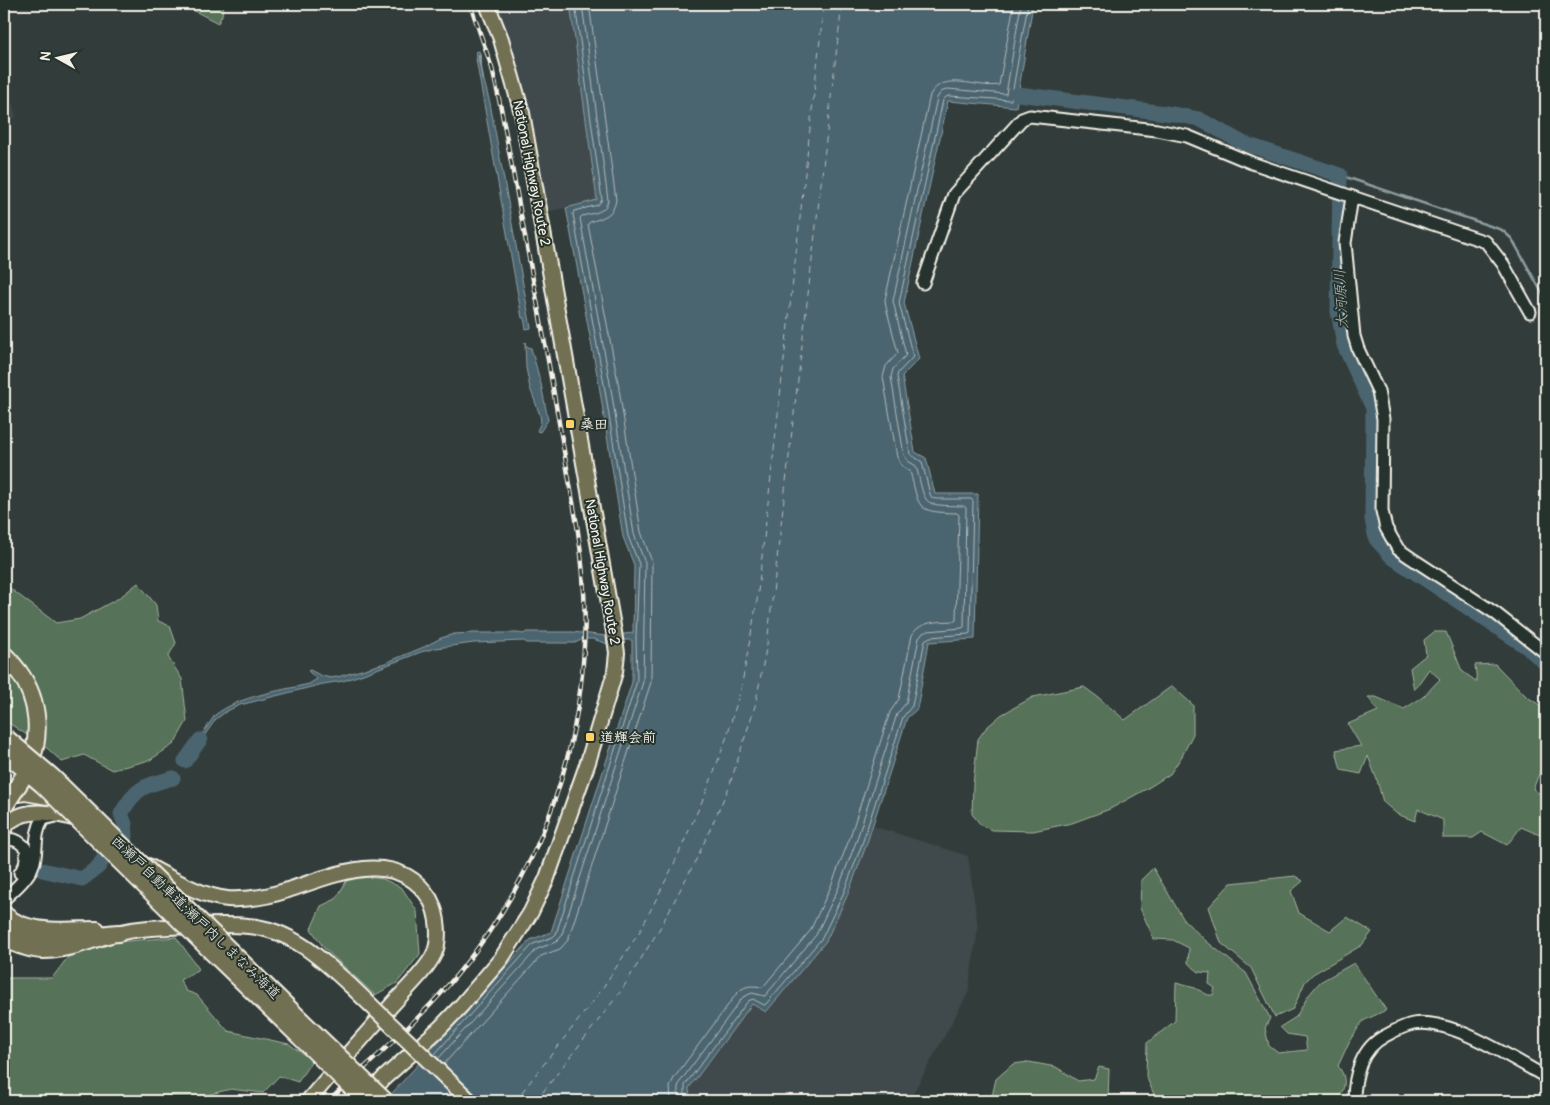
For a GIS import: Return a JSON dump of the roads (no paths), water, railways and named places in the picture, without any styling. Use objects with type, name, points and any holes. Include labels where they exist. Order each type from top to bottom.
[{"type":"highway","name":"National Highway Route 2","points":[[364,1101],[384,1078],[440,1028],[461,1006],[501,959],[531,912],[547,878],[588,762],[616,672],[615,637],[522,113],[501,39],[487,4]]},
{"type":"highway","points":[[4,655],[26,682],[34,702],[37,732],[36,747],[22,779],[4,807]]},
{"type":"highway","name":"西瀬戸自動車道;瀬戸内しまなみ海道","points":[[5,742],[43,785],[217,947],[304,1032],[384,1101]]},
{"type":"highway","points":[[4,797],[25,793],[70,802],[91,822],[146,865],[189,887],[228,899],[256,897],[364,868],[383,869],[400,873],[416,882],[426,893],[433,905],[438,920],[434,954],[421,972],[308,1101]]},
{"type":"highway","points":[[4,829],[12,820],[35,813],[52,813],[91,822]]},
{"type":"highway","points":[[4,913],[18,922],[44,929],[138,930]]},
{"type":"highway","points":[[4,927],[27,937],[40,938],[64,938],[180,926],[232,925],[267,929],[284,935],[300,943],[321,958],[470,1101]]},
{"type":"highway","points":[[4,940],[21,947],[44,951],[72,947],[119,932]]},
{"type":"highway","name":"西瀬戸自動車道;瀬戸内しまなみ海道","points":[[304,1032],[364,1101]]},
{"type":"highway","points":[[301,1101],[354,1047]]},
{"type":"street","points":[[923,283],[954,194],[1022,119],[1030,116],[1157,130],[1187,136],[1252,163],[1486,242],[1503,264],[1530,312]]},
{"type":"street","points":[[1352,197],[1344,243],[1354,336],[1358,349],[1378,391],[1383,419],[1382,511],[1386,528],[1392,541],[1405,554],[1495,613],[1546,653]]},
{"type":"street","points":[[4,899],[25,878],[35,860],[38,826],[43,819],[61,815]]},
{"type":"street","points":[[4,841],[14,839],[22,843],[27,850],[25,865],[12,884],[4,891]]},
{"type":"street","points":[[1354,1101],[1356,1076],[1369,1048],[1380,1038],[1415,1024],[1433,1024],[1466,1034],[1546,1077]]},
{"type":"water","points":[[570,4],[1033,4],[1016,107],[948,101],[904,303],[919,359],[902,376],[915,452],[926,458],[935,494],[978,494],[975,639],[929,642],[917,709],[907,718],[866,846],[848,894],[826,941],[766,1012],[752,1004],[689,1088],[690,1101],[385,1101],[530,940],[551,932],[632,682],[632,640],[622,640],[608,644],[593,639],[583,639],[575,643],[527,643],[524,641],[474,643],[436,648],[343,681],[323,684],[240,705],[216,719],[190,756],[186,758],[215,715],[225,708],[247,699],[309,684],[317,679],[308,671],[310,670],[331,678],[341,676],[385,663],[454,634],[573,632],[606,636],[633,633],[634,565],[623,537],[599,385],[566,208],[597,200]]},
{"type":"water","points":[[479,51],[481,58],[478,59],[490,103],[531,328],[526,329],[524,318],[522,318],[476,59],[476,52]]},
{"type":"water","points":[[525,342],[526,346],[531,348],[548,420],[540,432],[537,431],[541,422],[540,415],[530,388],[526,368]]},
{"type":"waterway","points":[[479,56],[483,80]]},
{"type":"waterway","name":"大河原川","points":[[1018,94],[1199,119],[1243,143],[1340,175],[1338,311],[1344,345],[1373,408],[1372,519],[1376,539],[1392,557],[1527,647],[1546,664]]},
{"type":"waterway","points":[[1340,175],[1502,230],[1512,239],[1546,300]]},
{"type":"waterway","points":[[185,761],[200,740]]},
{"type":"waterway","points":[[42,870],[82,879],[98,867],[106,855],[126,836],[125,824],[121,814],[131,798],[148,786],[173,778]]},
{"type":"railway","points":[[329,1101],[430,1006],[460,971],[495,922],[525,871],[549,817],[566,761],[578,703],[584,644],[584,585],[577,525],[501,108],[492,68],[470,4]]},
{"type":"place","name":"桑田","points":[[570,424]]},
{"type":"place","name":"道輝会前","points":[[590,737]]}]
